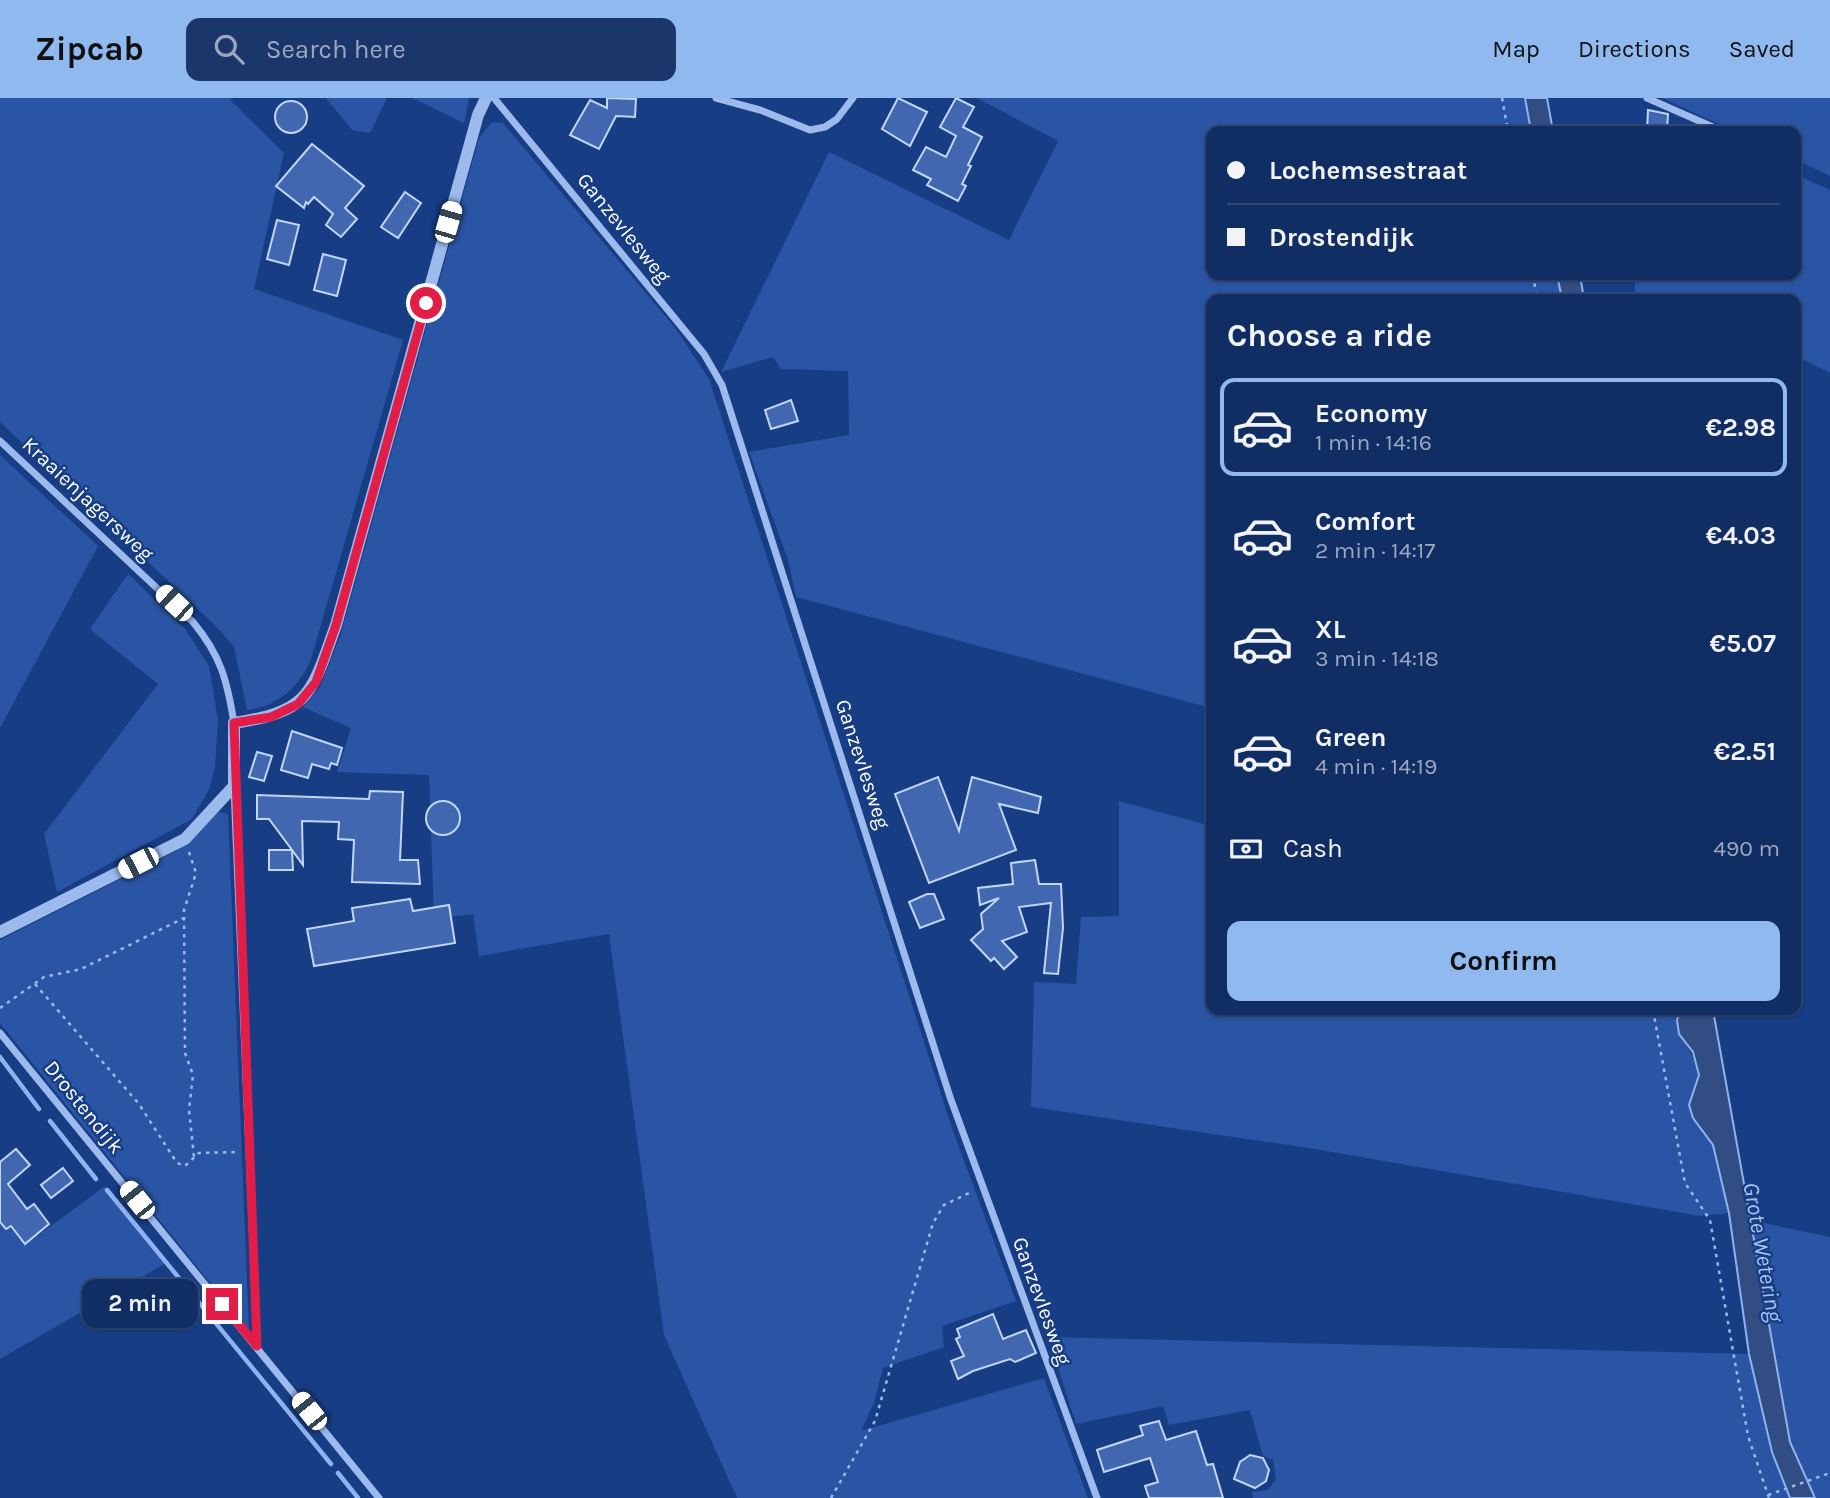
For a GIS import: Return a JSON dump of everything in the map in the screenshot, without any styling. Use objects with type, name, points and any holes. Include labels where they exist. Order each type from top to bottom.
[{"type":"street","points":[[257,1346],[234,786],[234,723],[271,717],[289,708],[308,695],[316,682],[336,625],[475,128],[486,98]]},
{"type":"street","name":"Ganzevlesweg","points":[[494,98],[704,354],[722,385],[950,1097],[1097,1498]]},
{"type":"street","points":[[716,98],[760,110],[810,130],[825,127],[838,120],[853,98]]},
{"type":"street","points":[[1647,98],[1710,126]]},
{"type":"street","name":"Kraaienjagersweg","points":[[0,440],[193,621],[212,645],[227,677],[234,723]]},
{"type":"street","points":[[0,932],[185,839],[234,786]]},
{"type":"street","name":"Drostendijk","points":[[0,1033],[379,1498]]},
{"type":"path","points":[[1502,98],[1507,126]]},
{"type":"path","points":[[185,839],[196,873],[184,918],[186,1054],[193,1075],[189,1110],[194,1157]]},
{"type":"path","points":[[0,1008],[44,977],[81,969],[184,918]]},
{"type":"path","points":[[35,984],[139,1104],[177,1163],[185,1166],[199,1153],[249,1152]]},
{"type":"path","points":[[1654,1015],[1685,1183],[1710,1220],[1748,1436],[1769,1497],[1830,1472]]},
{"type":"path","points":[[831,1498],[875,1421],[933,1223],[944,1205],[982,1187]]},
{"type":"shaded area","points":[[0,98],[232,98],[230,100],[284,153],[254,289],[403,340],[312,656],[295,685],[269,704],[247,710],[234,647],[220,630],[0,422]]},
{"type":"shaded area","points":[[326,98],[387,98],[370,133],[352,130]]},
{"type":"shaded area","points":[[412,98],[469,98],[464,123]]},
{"type":"shaded area","points":[[977,98],[1525,98],[1530,126],[1206,126],[1206,280],[1558,280],[1561,294],[1206,294],[1206,707],[796,597],[788,560],[749,452],[849,435],[848,371],[781,369],[773,357],[721,372],[829,152],[1009,240],[1058,141]]},
{"type":"shaded area","points":[[1525,98],[1547,98],[1552,126],[1530,126]]},
{"type":"shaded area","points":[[1662,98],[1830,98],[1830,176],[1801,162],[1801,126],[1723,126]]},
{"type":"shaded area","points":[[492,122],[503,123],[676,329],[709,379],[952,1128],[1016,1301],[942,1326],[944,1347],[883,1368],[874,1403],[861,1431],[1044,1378],[1088,1498],[737,1498],[664,1335],[609,934],[479,956],[473,914],[434,919],[429,775],[337,772],[351,728],[303,707],[320,687],[340,637],[479,138]]},
{"type":"shaded area","points":[[1801,177],[1830,190],[1830,373],[1801,358],[1801,294],[1635,294],[1635,280],[1801,280]]},
{"type":"shaded area","points":[[1558,280],[1581,280],[1583,294],[1561,294]]},
{"type":"shaded area","points":[[0,455],[98,546],[0,728]]},
{"type":"shaded area","points":[[128,574],[185,629],[209,666],[218,721],[215,766],[210,788],[192,819],[57,892],[44,834],[158,684],[90,629]]},
{"type":"shaded area","points":[[1119,801],[1206,825],[1206,1015],[1679,1015],[1681,1034],[1699,1073],[1690,1109],[1694,1119],[1711,1140],[1716,1153],[1729,1213],[1700,1216],[1315,1149],[1031,1107],[1034,982],[1076,984],[1081,917],[1119,916]]},
{"type":"shaded area","points":[[219,812],[228,814],[249,1331],[0,1023],[0,940],[176,851]]},
{"type":"shaded area","points":[[1679,1015],[1714,1015],[1790,1442],[1815,1498],[1790,1498],[1772,1452],[1749,1354],[1729,1213],[1713,1145],[1693,1118],[1689,1105],[1699,1075],[1693,1052],[1679,1034]]},
{"type":"shaded area","points":[[104,1187],[168,1262],[0,1359],[0,1208],[29,1242]]},
{"type":"shaded area","points":[[1750,1220],[1830,1237],[1830,1498],[1815,1498],[1790,1442]]},
{"type":"shaded area","points":[[1048,1337],[1749,1354],[1772,1452],[1790,1498],[1253,1498],[1252,1492],[1268,1490],[1276,1479],[1273,1460],[1263,1456],[1250,1410],[1169,1425],[1163,1406],[1076,1424]]},
{"type":"building","points":[[607,98],[636,99],[635,117],[616,116],[599,149],[570,135],[590,100],[607,108]]},
{"type":"building","points":[[898,98],[927,112],[910,146],[882,129]]},
{"type":"building","points":[[956,98],[974,107],[963,127],[982,137],[968,165],[971,166],[962,184],[966,186],[958,201],[927,185],[931,179],[913,170],[926,147],[946,157],[956,136],[940,127]]},
{"type":"building","points":[[291,101],[302,106],[307,117],[302,128],[291,133],[280,128],[275,117],[280,106]]},
{"type":"building","points":[[1648,110],[1668,114],[1667,126],[1647,126]]},
{"type":"building","points":[[312,144],[364,186],[345,208],[357,219],[341,237],[326,225],[333,214],[314,197],[308,204],[306,202],[304,208],[276,186]]},
{"type":"building","points":[[405,192],[421,203],[398,238],[381,227]]},
{"type":"building","points":[[277,220],[299,225],[289,265],[267,259]]},
{"type":"building","points":[[323,254],[346,260],[337,296],[314,290]]},
{"type":"building","points":[[791,400],[798,421],[771,429],[765,410]]},
{"type":"building","points":[[292,731],[342,748],[337,765],[331,763],[329,769],[312,764],[308,778],[281,770]]},
{"type":"building","points":[[257,752],[272,756],[264,781],[249,777]]},
{"type":"building","points":[[938,777],[959,831],[972,777],[1041,797],[1038,813],[999,804],[1016,850],[929,883],[895,794]]},
{"type":"building","points":[[370,791],[403,792],[400,860],[418,860],[420,884],[352,882],[354,840],[338,839],[339,822],[302,821],[303,865],[269,819],[257,819],[257,795],[369,799]]},
{"type":"building","points":[[443,801],[455,806],[460,818],[455,830],[443,835],[431,830],[426,818],[431,806]]},
{"type":"building","points":[[269,850],[292,850],[293,870],[269,870]]},
{"type":"building","points":[[1035,860],[1039,884],[1061,884],[1063,928],[1058,974],[1044,973],[1051,903],[1019,907],[1027,932],[1002,941],[1017,957],[1004,969],[994,958],[991,961],[971,940],[983,929],[981,914],[999,898],[980,905],[978,888],[1013,884],[1011,863]]},
{"type":"building","points":[[927,894],[934,894],[944,919],[920,928],[909,902]]},
{"type":"building","points":[[410,899],[413,911],[449,905],[455,943],[314,966],[307,929],[354,921],[352,908]]},
{"type":"building","points":[[16,1149],[30,1165],[8,1184],[27,1209],[34,1204],[49,1224],[25,1244],[11,1226],[6,1229],[0,1222],[0,1162]]},
{"type":"building","points":[[63,1168],[73,1181],[51,1198],[41,1185]]},
{"type":"building","points":[[993,1314],[1003,1339],[1026,1330],[1036,1353],[1015,1362],[1010,1359],[973,1371],[958,1379],[951,1361],[964,1356],[956,1339],[960,1337],[957,1329]]},
{"type":"building","points":[[1159,1421],[1166,1440],[1196,1431],[1207,1465],[1213,1464],[1223,1498],[1149,1498],[1145,1486],[1158,1482],[1150,1458],[1104,1472],[1097,1450],[1143,1435],[1140,1426]]},
{"type":"building","points":[[1250,1455],[1263,1458],[1269,1470],[1266,1481],[1255,1488],[1234,1479],[1240,1462]]},
{"type":"waterway","points":[[0,1057],[39,1109]]},
{"type":"waterway","points":[[50,1121],[96,1179]]},
{"type":"waterway","points":[[107,1190],[331,1464]]},
{"type":"waterway","points":[[338,1473],[358,1498]]},
{"type":"route","points":[[222,1304],[257,1346],[234,786],[234,723],[271,717],[298,704],[316,682],[336,625],[426,303]]},
{"type":"water label","name":"Grote Wetering","points":[[1763,1252]]}]
